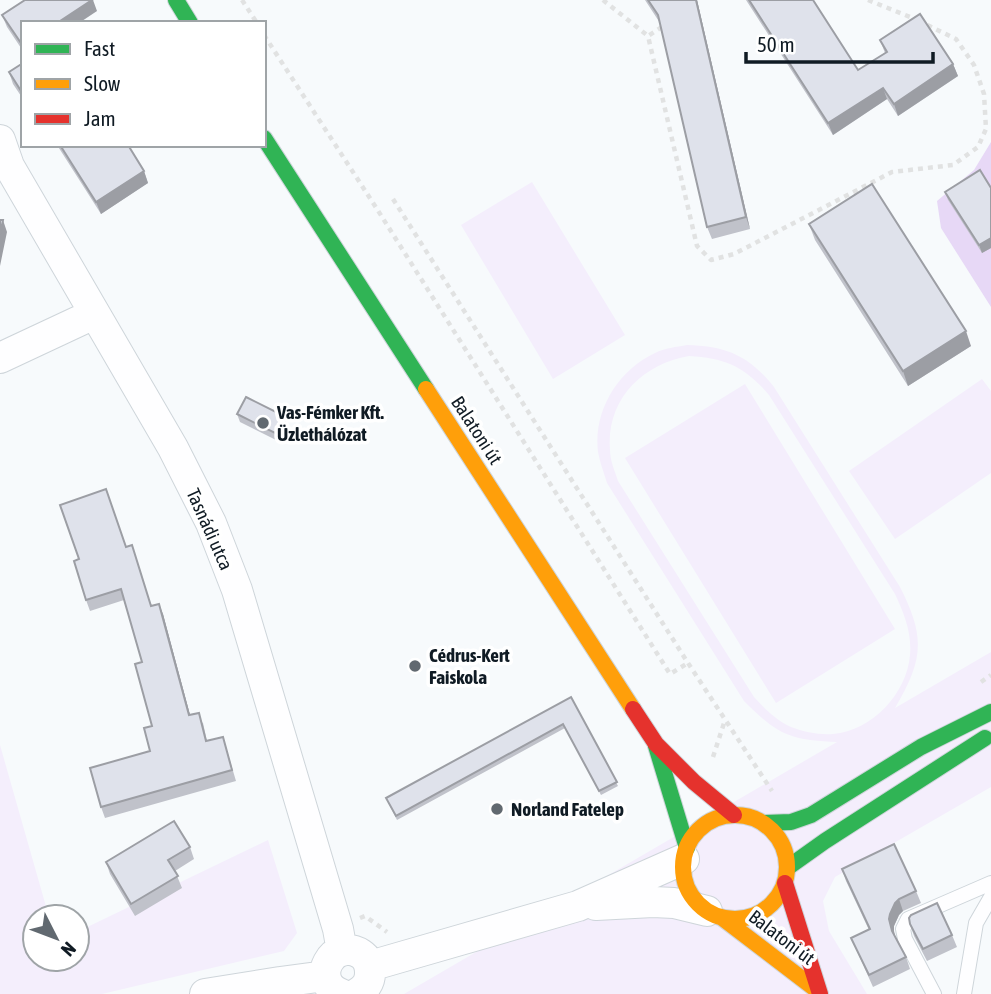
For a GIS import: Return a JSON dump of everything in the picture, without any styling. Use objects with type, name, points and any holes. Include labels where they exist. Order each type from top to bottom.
[{"type":"main road","points":[[176,0],[189,21]]},
{"type":"main road","name":"Balatoni út","points":[[266,141],[656,744],[694,782],[734,815]]},
{"type":"main road","points":[[764,824],[791,822],[811,815],[920,747],[970,720],[991,712]]},
{"type":"main road","points":[[786,876],[784,848],[776,834],[750,817],[719,817],[705,824],[694,835],[685,853],[684,874],[695,901],[714,914],[737,919],[752,916],[766,909],[777,897],[786,876],[825,841],[991,734]]},
{"type":"main road","name":"Balatoni út","points":[[656,744],[685,853]]},
{"type":"main road","name":"Balatoni út","points":[[786,876],[819,993]]},
{"type":"main road","name":"Balatoni út","points":[[714,914],[819,993]]},
{"type":"street","name":"Tasnádi utca","points":[[0,140],[9,166],[173,448],[211,523],[237,590],[340,940]]},
{"type":"street","points":[[0,358],[94,314]]},
{"type":"street","points":[[370,966],[578,906],[685,853]]},
{"type":"street","points":[[578,906],[674,902],[714,914]]},
{"type":"street","points":[[205,994],[280,982],[333,985],[326,968],[340,940],[366,958],[370,966],[368,984],[356,994]]},
{"type":"lane","points":[[934,994],[905,939],[903,929],[908,919],[991,883]]},
{"type":"lane","points":[[964,994],[976,923],[991,897]]},
{"type":"path","points":[[242,0],[256,21]]},
{"type":"path","points":[[603,0],[648,36],[697,246],[710,260],[734,254],[892,172],[953,165],[978,147],[986,129],[984,94],[974,65],[956,39],[868,0]]},
{"type":"path","points":[[648,36],[662,27]]},
{"type":"path","points":[[266,37],[670,674],[688,663]]},
{"type":"path","points":[[393,199],[772,792]]},
{"type":"path","points":[[694,782],[709,771],[725,720]]},
{"type":"path","points":[[340,940],[365,916],[387,933]]},
{"type":"shaded area","points":[[991,142],[991,307],[941,228],[937,201],[974,170]]},
{"type":"shaded area","points":[[532,182],[625,335],[553,379],[461,225]]},
{"type":"shaded area","points":[[687,345],[726,351],[746,360],[765,376],[900,587],[914,621],[918,649],[911,676],[895,708],[991,652],[991,787],[835,877],[823,901],[829,931],[867,994],[404,994],[837,742],[807,740],[786,734],[766,721],[744,701],[607,483],[598,452],[597,437],[604,407],[611,394],[619,381],[642,360],[659,351]],"holes":[[[689,356],[714,359],[734,366],[752,377],[769,395],[895,594],[907,623],[910,639],[907,669],[895,696],[874,718],[861,726],[833,734],[806,732],[791,727],[762,706],[618,481],[611,458],[610,432],[621,400],[642,376],[672,360]]]},
{"type":"shaded area","points":[[982,379],[991,391],[991,473],[895,539],[849,471]]},
{"type":"shaded area","points":[[745,384],[895,629],[776,703],[625,458]]},
{"type":"shaded area","points":[[0,745],[45,903],[21,903],[21,973],[91,973],[91,925],[268,840],[297,933],[284,951],[102,994],[0,994]]},
{"type":"building","points":[[25,0],[92,0],[60,21],[21,21],[21,43],[2,15]]},
{"type":"building","points":[[648,0],[696,0],[746,217],[707,227],[658,15]]},
{"type":"building","points":[[749,0],[813,0],[858,70],[887,52],[880,40],[920,14],[953,64],[894,104],[883,88],[828,123]]},
{"type":"building","points":[[21,64],[21,91],[9,72]]},
{"type":"building","points":[[61,147],[129,147],[144,171],[96,202]]},
{"type":"building","points":[[980,170],[991,188],[991,238],[979,245],[945,192]]},
{"type":"building","points":[[872,184],[966,331],[903,371],[809,224]]},
{"type":"building","points":[[246,397],[284,416],[275,433],[237,414]]},
{"type":"building","points":[[106,489],[126,547],[132,545],[151,606],[159,604],[189,715],[199,713],[206,741],[223,737],[232,770],[101,807],[90,768],[150,751],[144,728],[152,726],[135,664],[142,662],[121,589],[86,600],[74,561],[79,559],[60,505]]},
{"type":"building","points":[[571,697],[617,782],[599,791],[563,724],[396,816],[386,798]]},
{"type":"building","points":[[174,821],[190,847],[168,860],[178,876],[131,904],[106,862]]},
{"type":"building","points":[[894,844],[916,891],[895,903],[889,919],[892,931],[906,957],[869,975],[851,938],[870,929],[842,869]]},
{"type":"building","points":[[937,903],[952,935],[923,949],[909,918]]},
{"type":"traffic: fast","points":[[176,0],[189,21]]},
{"type":"traffic: fast","points":[[266,141],[426,389]]},
{"type":"traffic: fast","points":[[764,823],[791,822],[811,815],[921,747],[991,712]]},
{"type":"traffic: fast","points":[[787,868],[985,738]]},
{"type":"traffic: fast","points":[[656,746],[687,848]]},
{"type":"traffic: slow","points":[[426,389],[633,709]]},
{"type":"traffic: slow","points":[[735,815],[755,819],[772,830],[783,847],[787,867],[783,887],[772,904],[755,915],[735,919],[715,915],[698,904],[687,887],[683,867],[687,847],[698,830],[715,819],[735,815]]},
{"type":"traffic: slow","points":[[721,917],[818,991]]},
{"type":"traffic: jam","points":[[633,709],[656,744],[694,782],[734,815]]},
{"type":"traffic: jam","points":[[785,883],[820,994]]},
{"type":"place","name":"Vas-Fémker Kft. Üzlethálózat","points":[[263,423]]},
{"type":"place","name":"Cédrus-Kert Faiskola","points":[[415,666]]},
{"type":"place","name":"Norland Fatelep","points":[[497,809]]}]
